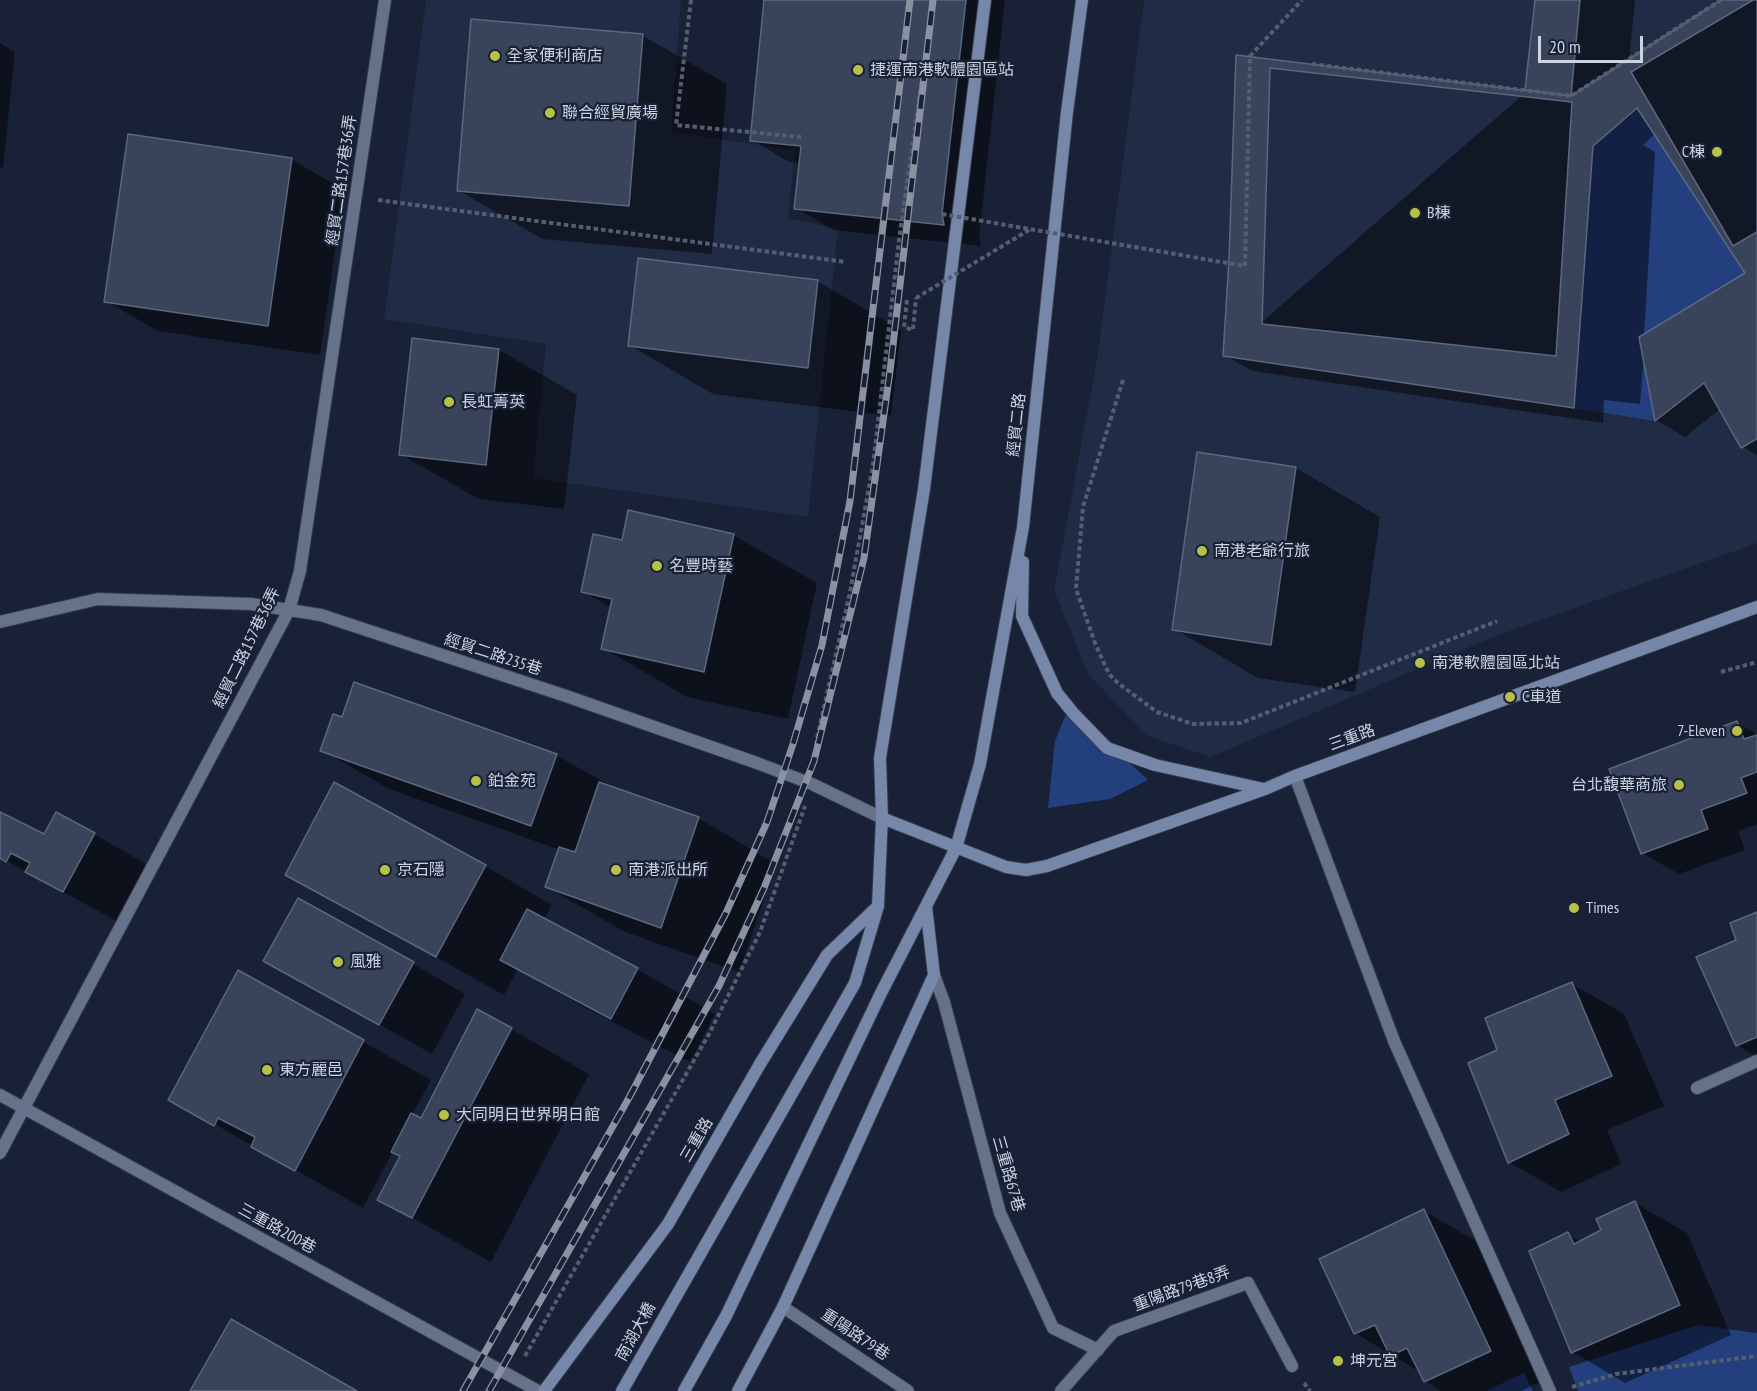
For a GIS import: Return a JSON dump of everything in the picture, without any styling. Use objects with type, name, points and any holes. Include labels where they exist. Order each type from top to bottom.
[{"type":"main road","points":[[882,818],[880,758],[924,489],[985,0]]},
{"type":"main road","name":"經貿二路","points":[[684,1391],[726,1316],[881,993],[956,848],[980,764],[1023,527],[1067,112],[1082,0]]},
{"type":"main road","points":[[1023,527],[1022,616],[1057,693],[1074,714],[1107,748],[1155,765],[1265,789]]},
{"type":"main road","name":"三重路","points":[[956,848],[1006,867],[1026,870],[1047,866],[1756,611]]},
{"type":"main road","name":"經貿二路235巷","points":[[882,818],[956,848]]},
{"type":"main road","name":"南湖大橋","points":[[622,1391],[855,983],[878,906],[882,818]]},
{"type":"main road","points":[[738,1391],[783,1307],[934,975],[926,905]]},
{"type":"main road","name":"三重路","points":[[544,1391],[668,1224],[760,1064],[827,955],[878,906]]},
{"type":"street","name":"經貿二路157巷36弄","points":[[0,1153],[289,609],[300,571],[385,0]]},
{"type":"street","name":"經貿二路235巷","points":[[0,622],[98,598],[251,604],[321,615],[555,692],[757,763],[813,784],[882,818]]},
{"type":"street","points":[[1295,776],[1394,1041],[1550,1391]]},
{"type":"street","name":"三重路67巷","points":[[934,975],[944,1002],[1000,1213],[1053,1328],[1098,1350]]},
{"type":"street","points":[[1697,1088],[1757,1060]]},
{"type":"street","name":"三重路200巷","points":[[0,1095],[538,1391]]},
{"type":"street","name":"重陽路79巷8弄","points":[[1061,1391],[1114,1331],[1248,1283],[1292,1366]]},
{"type":"street","name":"重陽路79巷","points":[[783,1307],[908,1391]]},
{"type":"path","points":[[691,0],[676,124],[801,137]]},
{"type":"path","points":[[512,1378],[709,1034],[760,932],[813,784],[817,738],[850,592],[873,465],[899,240],[933,0]]},
{"type":"path","points":[[942,214],[1245,266],[1250,56],[1302,0]]},
{"type":"path","points":[[1312,64],[1571,96],[1721,0]]},
{"type":"path","points":[[378,200],[846,262]]},
{"type":"path","points":[[907,300],[904,327],[913,330],[916,298],[1030,230]]},
{"type":"path","points":[[1123,380],[1083,507],[1076,589],[1095,643],[1109,674],[1157,712],[1193,724],[1241,723],[1497,621]]},
{"type":"path","points":[[1721,672],[1757,662]]},
{"type":"path","points":[[1569,1388],[1616,1374],[1757,1356]]},
{"type":"shaded area","name":"聯合經貿廣場","points":[[426,0],[681,0],[671,132],[795,150],[788,218],[838,229],[808,517],[533,478],[546,344],[384,319]]},
{"type":"shaded area","points":[[1144,0],[1757,0],[1757,543],[1493,637],[1210,757],[1147,736],[1089,675],[1054,591],[1097,360]]},
{"type":"shaded area","points":[[1637,108],[1745,273],[1639,337],[1655,421],[1574,408],[1593,146]]},
{"type":"shaded area","points":[[1069,706],[1148,780],[1110,799],[1048,808],[1055,741]]},
{"type":"shaded area","points":[[1698,1325],[1757,1333],[1757,1391],[1578,1391],[1569,1367]]},
{"type":"shaded area","points":[[1524,1373],[1533,1391],[1486,1391]]},
{"type":"building","name":"捷運南港軟體園區站","points":[[764,0],[966,0],[942,214],[944,225],[794,209],[801,146],[750,141]]},
{"type":"building","points":[[1535,0],[1580,0],[1571,96],[1525,90]]},
{"type":"building","points":[[1721,0],[1757,0],[1757,439],[1741,448],[1704,383],[1655,421],[1639,337],[1745,273],[1637,108],[1593,146],[1574,408],[1223,356],[1229,259],[1236,55],[1571,96]]},
{"type":"building","name":"C棟","points":[[1753,0],[1757,0],[1757,232],[1733,246],[1631,72]]},
{"type":"building","name":"聯合經貿廣場","points":[[471,19],[643,34],[629,206],[457,191]]},
{"type":"building","name":"B棟","points":[[1270,68],[1572,102],[1556,356],[1262,324]]},
{"type":"building","points":[[128,134],[292,158],[268,326],[104,302]]},
{"type":"building","points":[[638,258],[818,280],[808,368],[628,346]]},
{"type":"building","name":"長虹菁英","points":[[412,338],[499,349],[486,465],[399,455]]},
{"type":"building","points":[[1197,452],[1296,467],[1271,645],[1172,630]]},
{"type":"building","name":"名豐時藝","points":[[628,510],[734,534],[704,672],[601,649],[612,599],[581,592],[593,534],[622,540]]},
{"type":"building","name":"鉑金苑","points":[[354,682],[557,754],[531,826],[320,751],[333,714],[342,717]]},
{"type":"building","name":"台北馥華商旅","points":[[1737,721],[1744,739],[1757,735],[1757,772],[1741,778],[1747,793],[1701,810],[1708,829],[1641,854],[1609,769]]},
{"type":"building","name":"京石隱","points":[[334,782],[486,865],[436,957],[285,875]]},
{"type":"building","name":"南港派出所","points":[[599,782],[699,817],[661,928],[545,887],[559,847],[575,852]]},
{"type":"building","points":[[0,812],[44,834],[56,812],[95,833],[63,892],[25,872],[30,863],[11,853],[6,862],[0,858]]},
{"type":"building","name":"風雅","points":[[298,898],[414,962],[379,1025],[263,961]]},
{"type":"building","points":[[527,909],[638,968],[611,1019],[500,960]]},
{"type":"building","points":[[1757,912],[1757,1037],[1736,1046],[1696,957],[1736,940],[1730,923]]},
{"type":"building","name":"東方麗邑","points":[[238,970],[364,1040],[295,1171],[251,1147],[255,1137],[218,1118],[214,1126],[168,1100]]},
{"type":"building","points":[[1572,982],[1612,1076],[1555,1100],[1569,1134],[1508,1163],[1468,1063],[1497,1050],[1485,1018]]},
{"type":"building","name":"大同明日世界明日館","points":[[477,1009],[512,1028],[412,1218],[377,1200],[400,1156],[391,1152],[411,1113],[421,1118]]},
{"type":"building","points":[[1635,1201],[1680,1305],[1571,1353],[1529,1251],[1568,1232],[1574,1244],[1601,1230],[1596,1219]]},
{"type":"building","points":[[1424,1209],[1491,1351],[1424,1382],[1407,1348],[1390,1356],[1375,1325],[1354,1334],[1319,1259]]},
{"type":"building","points":[[231,1319],[357,1391],[190,1391]]},
{"type":"railway","points":[[463,1391],[630,1096],[726,913],[767,822],[793,744],[822,645],[850,501],[910,0]]},
{"type":"railway","points":[[489,1391],[719,986],[764,888],[814,761],[864,558],[890,371],[933,0]]},
{"type":"place","name":"全家便利商店","points":[[495,56]]},
{"type":"place","name":"捷運南港軟體園區站","points":[[858,70]]},
{"type":"place","name":"聯合經貿廣場","points":[[550,113]]},
{"type":"place","name":"C棟","points":[[1717,152]]},
{"type":"place","name":"B棟","points":[[1415,213]]},
{"type":"place","name":"長虹菁英","points":[[449,402]]},
{"type":"place","name":"南港老爺行旅","points":[[1202,551]]},
{"type":"place","name":"名豐時藝","points":[[657,566]]},
{"type":"place","name":"南港軟體園區北站","points":[[1420,663]]},
{"type":"place","name":"C車道","points":[[1510,697]]},
{"type":"place","name":"7-Eleven","points":[[1737,731]]},
{"type":"place","name":"鉑金苑","points":[[476,781]]},
{"type":"place","name":"台北馥華商旅","points":[[1679,785]]},
{"type":"place","name":"京石隱","points":[[385,870]]},
{"type":"place","name":"南港派出所","points":[[616,870]]},
{"type":"place","name":"Times","points":[[1574,908]]},
{"type":"place","name":"風雅","points":[[338,962]]},
{"type":"place","name":"東方麗邑","points":[[267,1070]]},
{"type":"place","name":"大同明日世界明日館","points":[[444,1115]]},
{"type":"place","name":"坤元宮","points":[[1338,1361]]}]
